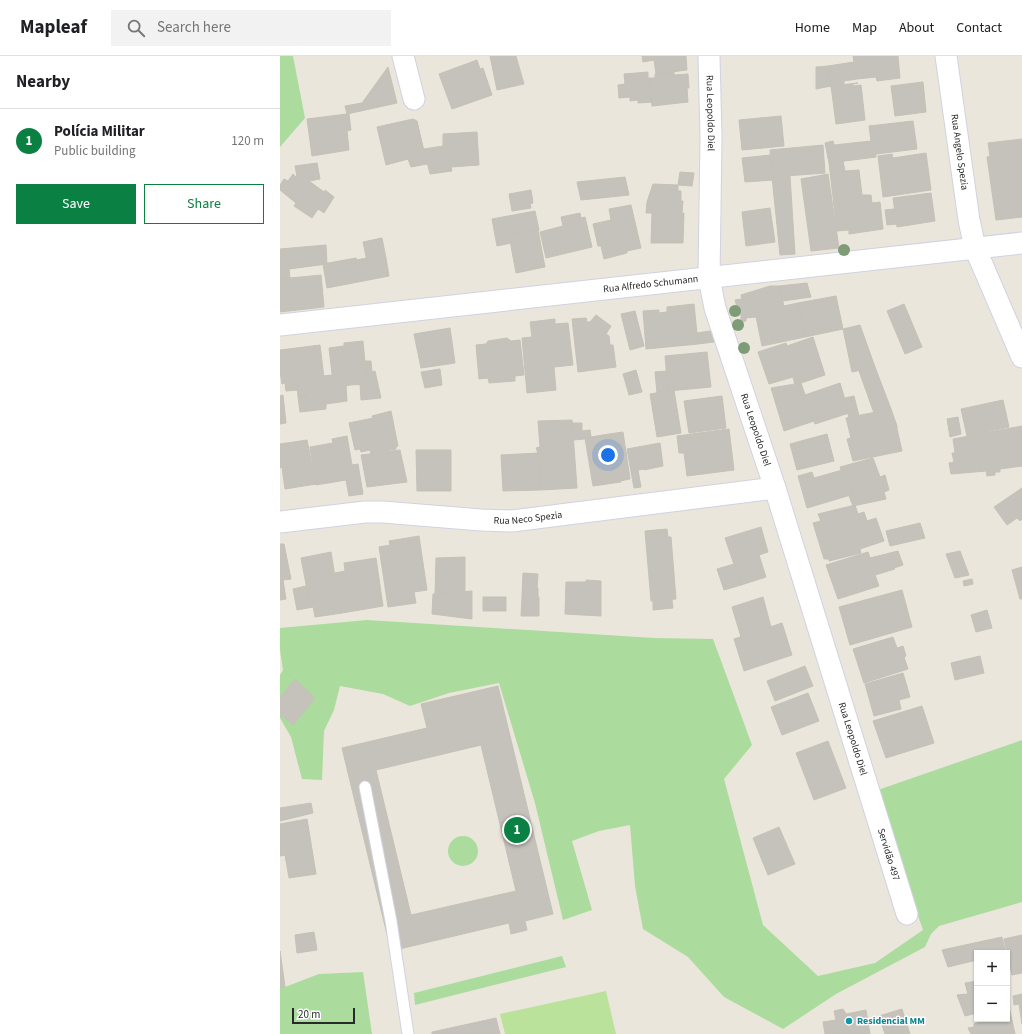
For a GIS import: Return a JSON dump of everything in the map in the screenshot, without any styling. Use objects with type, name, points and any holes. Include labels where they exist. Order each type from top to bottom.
[{"type":"street","points":[[403,56],[414,99]]},
{"type":"street","name":"Rua Leopoldo Diel","points":[[709,56],[711,137],[710,278],[715,308],[775,488],[869,794]]},
{"type":"street","name":"Rua Angelo Spezia","points":[[946,56],[969,220],[975,248],[1022,357]]},
{"type":"street","name":"Rua Alfredo Schumann","points":[[280,325],[1022,243]]},
{"type":"street","name":"Rua Neco Spezia","points":[[280,522],[365,512],[512,521],[775,488]]},
{"type":"street","name":"Servidão 497","points":[[869,794],[907,914]]},
{"type":"lane","points":[[365,787],[391,921],[408,1034]]},
{"type":"green space","points":[[280,56],[293,56],[305,118],[280,147]]},
{"type":"green space","points":[[367,620],[654,638],[713,639],[752,745],[724,779],[763,925],[818,976],[875,963],[923,930],[875,791],[1022,740],[1022,902],[939,926],[931,934],[925,947],[836,994],[783,1029],[724,997],[688,957],[643,929],[635,886],[630,825],[599,831],[572,841],[592,910],[563,920],[535,803],[499,683],[449,693],[410,706],[383,694],[340,686],[334,710],[324,731],[322,780],[302,779],[291,737],[280,718],[280,675],[283,670],[280,650],[280,628]]},
{"type":"green space","points":[[463,836],[473,841],[478,851],[473,861],[463,866],[453,861],[448,851],[453,841]]},
{"type":"green space","points":[[562,956],[566,967],[415,1005],[414,993]]},
{"type":"green space","points":[[363,972],[372,1034],[280,1034],[280,988],[319,974]]},
{"type":"green space","points":[[606,991],[616,1034],[505,1034],[500,1014]]},
{"type":"building","points":[[490,56],[516,56],[524,84],[497,90]]},
{"type":"building","points":[[642,56],[686,56],[687,70],[656,74],[654,60],[643,62]]},
{"type":"building","points":[[853,56],[898,56],[900,78],[877,81],[876,77],[857,79]]},
{"type":"building","points":[[477,60],[480,69],[483,68],[492,95],[452,109],[439,74]]},
{"type":"building","points":[[854,62],[857,79],[844,81],[844,84],[830,86],[828,66]]},
{"type":"building","points":[[828,66],[831,86],[816,89],[816,67]]},
{"type":"building","points":[[388,67],[397,103],[347,114],[345,106],[362,103]]},
{"type":"building","points":[[648,72],[652,102],[638,103],[638,100],[630,101],[630,97],[619,98],[618,85],[625,84],[624,74]]},
{"type":"building","points":[[674,72],[674,75],[688,74],[688,102],[652,106],[649,78],[655,78],[655,74]]},
{"type":"building","points":[[923,82],[926,112],[895,116],[891,86]]},
{"type":"building","points":[[858,83],[853,84],[853,86],[861,85],[865,120],[836,124],[831,86]]},
{"type":"building","points":[[349,114],[351,130],[347,131],[349,150],[312,156],[307,119]]},
{"type":"building","points":[[781,116],[784,146],[742,150],[739,120]]},
{"type":"building","points":[[413,119],[417,121],[427,164],[411,167],[408,159],[386,165],[377,127]]},
{"type":"building","points":[[913,121],[917,149],[876,154],[876,157],[829,163],[825,143],[833,141],[834,145],[871,141],[869,126]]},
{"type":"building","points":[[477,132],[479,165],[451,167],[452,171],[430,174],[424,149],[443,146],[443,134]]},
{"type":"building","points":[[1022,139],[1022,217],[996,220],[987,157],[990,156],[988,143]]},
{"type":"building","points":[[823,145],[825,173],[772,177],[770,150]]},
{"type":"building","points":[[926,153],[931,190],[883,197],[878,156],[892,154],[893,158]]},
{"type":"building","points":[[770,155],[773,180],[745,182],[742,158]]},
{"type":"building","points":[[843,161],[845,171],[859,170],[862,195],[871,195],[872,203],[880,202],[883,229],[849,234],[849,230],[837,231],[829,163]]},
{"type":"building","points":[[317,163],[320,179],[309,181],[334,197],[324,213],[318,209],[312,218],[294,206],[296,203],[280,190],[280,185],[284,179],[288,181],[293,174],[297,177],[295,166]]},
{"type":"building","points":[[680,172],[694,173],[692,186],[678,185]]},
{"type":"building","points":[[828,174],[839,248],[811,251],[801,179]]},
{"type":"building","points":[[790,176],[795,254],[780,255],[772,177]]},
{"type":"building","points":[[625,177],[629,195],[581,200],[577,182]]},
{"type":"building","points":[[653,184],[678,185],[678,190],[667,190],[667,200],[662,200],[662,213],[646,213],[647,202]]},
{"type":"building","points":[[531,190],[533,203],[530,204],[531,208],[512,211],[509,194]]},
{"type":"building","points":[[667,190],[681,191],[681,201],[683,201],[682,213],[684,213],[683,243],[651,243],[652,213],[662,213],[662,200],[667,200]]},
{"type":"building","points":[[931,193],[935,221],[897,227],[893,198]]},
{"type":"building","points":[[631,205],[641,248],[604,259],[601,246],[598,246],[593,224],[611,220],[609,209]]},
{"type":"building","points":[[770,208],[775,242],[746,246],[742,212]]},
{"type":"building","points":[[894,209],[897,224],[887,225],[885,210]]},
{"type":"building","points":[[535,211],[539,230],[509,235],[511,243],[497,246],[492,219]]},
{"type":"building","points":[[580,213],[581,218],[585,217],[592,247],[546,258],[540,232],[563,226],[561,217]]},
{"type":"building","points":[[538,230],[545,267],[516,273],[509,235]]},
{"type":"building","points":[[382,238],[386,258],[367,261],[363,242]]},
{"type":"building","points":[[326,245],[327,264],[289,269],[290,278],[280,279],[280,249]]},
{"type":"building","points":[[356,258],[357,260],[366,258],[367,261],[386,258],[389,276],[327,288],[323,264]]},
{"type":"building","points":[[321,275],[324,307],[280,312],[280,279]]},
{"type":"building","points":[[807,283],[811,297],[783,301],[779,286]]},
{"type":"building","points":[[770,286],[779,286],[784,306],[755,312],[756,317],[746,318],[746,321],[741,322],[741,314],[739,315],[735,300],[742,299],[741,295]]},
{"type":"building","points":[[836,296],[843,329],[805,337],[798,303]]},
{"type":"building","points":[[798,303],[805,337],[762,346],[755,312]]},
{"type":"building","points":[[694,304],[698,344],[646,349],[643,311],[659,310],[659,313],[667,312],[667,307]]},
{"type":"building","points":[[904,304],[922,347],[905,354],[887,311]]},
{"type":"building","points":[[635,311],[644,346],[630,350],[621,314]]},
{"type":"building","points":[[596,315],[611,326],[606,334],[609,336],[610,345],[613,345],[616,367],[578,372],[572,319],[586,318],[587,322],[590,322]]},
{"type":"building","points":[[555,319],[555,324],[568,323],[573,365],[554,367],[556,390],[527,393],[522,338],[532,337],[530,322]]},
{"type":"building","points":[[860,325],[875,367],[852,372],[843,329]]},
{"type":"building","points":[[450,328],[455,363],[421,368],[414,334]]},
{"type":"building","points":[[710,331],[714,342],[698,344],[697,333]]},
{"type":"building","points":[[813,337],[825,375],[795,385],[793,377],[769,384],[758,352],[786,343],[787,346]]},
{"type":"building","points":[[507,338],[511,341],[520,340],[524,375],[515,376],[515,381],[489,383],[488,378],[479,379],[476,345],[486,344],[488,341]]},
{"type":"building","points":[[363,341],[367,384],[350,385],[349,381],[333,382],[329,348],[344,346],[344,343]]},
{"type":"building","points":[[320,345],[326,395],[313,397],[311,379],[297,381],[298,390],[286,391],[285,383],[282,384],[280,371],[280,350]]},
{"type":"building","points":[[707,352],[711,387],[668,391],[665,356]]},
{"type":"building","points":[[365,361],[371,361],[372,372],[375,371],[381,398],[361,400],[360,384],[367,384]]},
{"type":"building","points":[[875,367],[891,409],[874,413],[859,371]]},
{"type":"building","points":[[440,369],[442,385],[425,388],[421,372]]},
{"type":"building","points":[[636,370],[642,392],[629,395],[623,374]]},
{"type":"building","points":[[667,371],[668,391],[657,393],[655,372]]},
{"type":"building","points":[[332,375],[333,382],[349,381],[350,385],[346,386],[347,401],[326,404],[323,376]]},
{"type":"building","points":[[311,379],[313,397],[298,397],[297,381]]},
{"type":"building","points":[[801,383],[814,421],[784,431],[771,388]]},
{"type":"building","points":[[840,383],[849,413],[815,424],[805,395]]},
{"type":"building","points":[[674,390],[681,433],[657,437],[650,394]]},
{"type":"building","points":[[283,395],[286,423],[280,424],[280,396]]},
{"type":"building","points":[[326,395],[326,409],[300,412],[298,397]]},
{"type":"building","points":[[722,396],[726,428],[689,433],[684,401]]},
{"type":"building","points":[[854,396],[859,416],[849,418],[845,398]]},
{"type":"building","points":[[1003,400],[1009,427],[967,436],[961,409]]},
{"type":"building","points":[[891,409],[897,426],[902,451],[853,461],[847,439],[851,438],[846,418]]},
{"type":"building","points":[[391,411],[398,446],[396,449],[371,454],[370,450],[361,452],[360,449],[355,450],[349,423],[373,418],[372,416]]},
{"type":"building","points":[[958,417],[961,434],[950,437],[947,419]]},
{"type":"building","points":[[572,420],[577,488],[540,490],[538,453],[536,448],[540,447],[538,421]]},
{"type":"building","points":[[572,423],[582,423],[582,431],[590,430],[591,437],[573,440]]},
{"type":"building","points":[[1022,426],[1022,466],[1000,469],[1000,472],[995,472],[995,475],[987,476],[986,471],[951,474],[949,463],[954,462],[952,453],[955,453],[953,439]]},
{"type":"building","points":[[729,429],[734,470],[687,476],[684,453],[679,453],[677,436]]},
{"type":"building","points":[[623,432],[630,479],[620,481],[615,441],[611,442],[609,434]]},
{"type":"building","points":[[609,434],[611,442],[615,441],[621,482],[593,486],[585,438]]},
{"type":"building","points":[[827,434],[834,461],[797,470],[790,444]]},
{"type":"building","points":[[347,436],[352,465],[358,464],[363,494],[349,496],[346,480],[316,485],[310,447],[333,443],[332,439]]},
{"type":"building","points":[[307,440],[316,484],[285,489],[282,467],[280,468],[280,444]]},
{"type":"building","points":[[660,443],[663,466],[638,470],[641,487],[634,488],[627,449]]},
{"type":"building","points":[[400,450],[407,482],[367,487],[361,455]]},
{"type":"building","points":[[416,450],[451,450],[451,491],[417,491]]},
{"type":"building","points":[[538,453],[540,490],[503,491],[501,455]]},
{"type":"building","points":[[873,458],[880,477],[885,475],[889,490],[884,492],[886,499],[853,506],[849,496],[854,494],[846,469],[841,470],[840,467]]},
{"type":"building","points":[[846,469],[854,494],[807,508],[798,476],[812,472],[814,478]]},
{"type":"building","points":[[1022,488],[1022,519],[1020,521],[1017,518],[1007,525],[994,507]]},
{"type":"building","points":[[855,505],[858,514],[864,512],[867,521],[876,518],[884,541],[860,549],[861,553],[829,561],[829,559],[824,559],[813,523],[821,521],[818,514]]},
{"type":"building","points":[[920,523],[925,538],[890,546],[886,531]]},
{"type":"building","points":[[761,527],[768,552],[759,555],[766,577],[741,585],[725,538]]},
{"type":"building","points":[[667,529],[668,537],[671,537],[676,599],[651,601],[645,531]]},
{"type":"building","points":[[419,536],[427,590],[414,592],[416,603],[388,607],[379,547],[390,545],[389,541]]},
{"type":"building","points":[[280,544],[284,544],[291,579],[283,580],[286,599],[280,600]]},
{"type":"building","points":[[898,551],[903,565],[875,575],[879,586],[838,599],[826,565],[868,552],[870,558]]},
{"type":"building","points":[[960,551],[969,575],[955,578],[946,554]]},
{"type":"building","points":[[331,552],[338,595],[309,600],[301,558]]},
{"type":"building","points":[[465,557],[465,591],[435,594],[436,558]]},
{"type":"building","points":[[376,558],[383,606],[342,613],[335,573],[345,571],[344,563]]},
{"type":"building","points":[[734,564],[741,585],[724,590],[717,569]]},
{"type":"building","points":[[1022,567],[1022,599],[1020,599],[1012,570]]},
{"type":"building","points":[[523,573],[538,574],[538,598],[522,596]]},
{"type":"building","points":[[972,579],[973,584],[964,586],[963,581]]},
{"type":"building","points":[[586,580],[601,581],[601,616],[565,614],[566,582],[586,582]]},
{"type":"building","points":[[306,586],[309,600],[312,600],[313,607],[297,610],[293,589]]},
{"type":"building","points":[[902,590],[912,627],[850,645],[839,607]]},
{"type":"building","points":[[472,591],[472,619],[432,614],[433,594]]},
{"type":"building","points":[[338,595],[342,613],[315,617],[312,600]]},
{"type":"building","points":[[522,596],[539,597],[539,616],[521,616]]},
{"type":"building","points":[[483,597],[506,597],[506,611],[483,611]]},
{"type":"building","points":[[763,597],[771,627],[741,637],[732,607]]},
{"type":"building","points":[[672,600],[673,608],[653,610],[653,601]]},
{"type":"building","points":[[987,610],[992,628],[976,632],[971,615]]},
{"type":"building","points":[[782,623],[792,655],[744,671],[734,639]]},
{"type":"building","points":[[893,637],[897,648],[903,646],[906,656],[904,657],[908,669],[864,683],[853,649]]},
{"type":"building","points":[[980,656],[984,673],[955,680],[951,663]]},
{"type":"building","points":[[805,666],[813,686],[775,701],[767,681]]},
{"type":"building","points":[[903,673],[910,697],[899,700],[901,709],[874,716],[865,684]]},
{"type":"building","points":[[295,679],[315,698],[293,725],[280,714],[280,697]]},
{"type":"building","points":[[498,686],[553,914],[525,921],[527,930],[511,934],[509,923],[391,951],[342,748],[427,728],[421,704]],"holes":[[[481,745],[516,891],[411,915],[376,770]]]},
{"type":"building","points":[[808,693],[819,721],[782,735],[771,707]]},
{"type":"building","points":[[922,706],[934,743],[886,758],[873,721]]},
{"type":"building","points":[[828,741],[846,788],[814,800],[796,753]]},
{"type":"building","points":[[311,803],[313,813],[280,821],[280,808]]},
{"type":"building","points":[[307,819],[316,874],[289,878],[285,855],[280,856],[280,824]]},
{"type":"building","points":[[779,827],[795,864],[768,875],[753,838]]},
{"type":"building","points":[[314,932],[317,950],[297,953],[295,935]]},
{"type":"building","points":[[1022,935],[1022,973],[1012,975],[1010,966],[1010,950],[1006,950],[1004,939]]},
{"type":"building","points":[[1002,937],[1005,950],[974,950],[974,961],[948,967],[942,950]]},
{"type":"building","points":[[280,951],[285,987],[280,988]]},
{"type":"building","points":[[974,982],[974,1014],[965,1016],[957,995],[968,994],[965,983]]},
{"type":"building","points":[[1022,994],[1022,1024],[1019,1004],[1014,1005],[1013,996]]},
{"type":"building","name":"Residencial MM","points":[[843,1009],[846,1014],[866,1010],[870,1034],[825,1034],[823,1022],[836,1020],[834,1011]]},
{"type":"building","points":[[902,1009],[910,1034],[885,1034],[879,1016]]},
{"type":"building","points":[[1010,1011],[1015,1034],[971,1034],[968,1028],[974,1027],[974,1024],[980,1022],[1010,1022]]},
{"type":"building","points":[[496,1018],[500,1034],[432,1034],[432,1032]]},
{"type":"place","name":"Polícia Militar","points":[[517,830]]},
{"type":"place","name":"Residencial MM","points":[[849,1021]]}]
